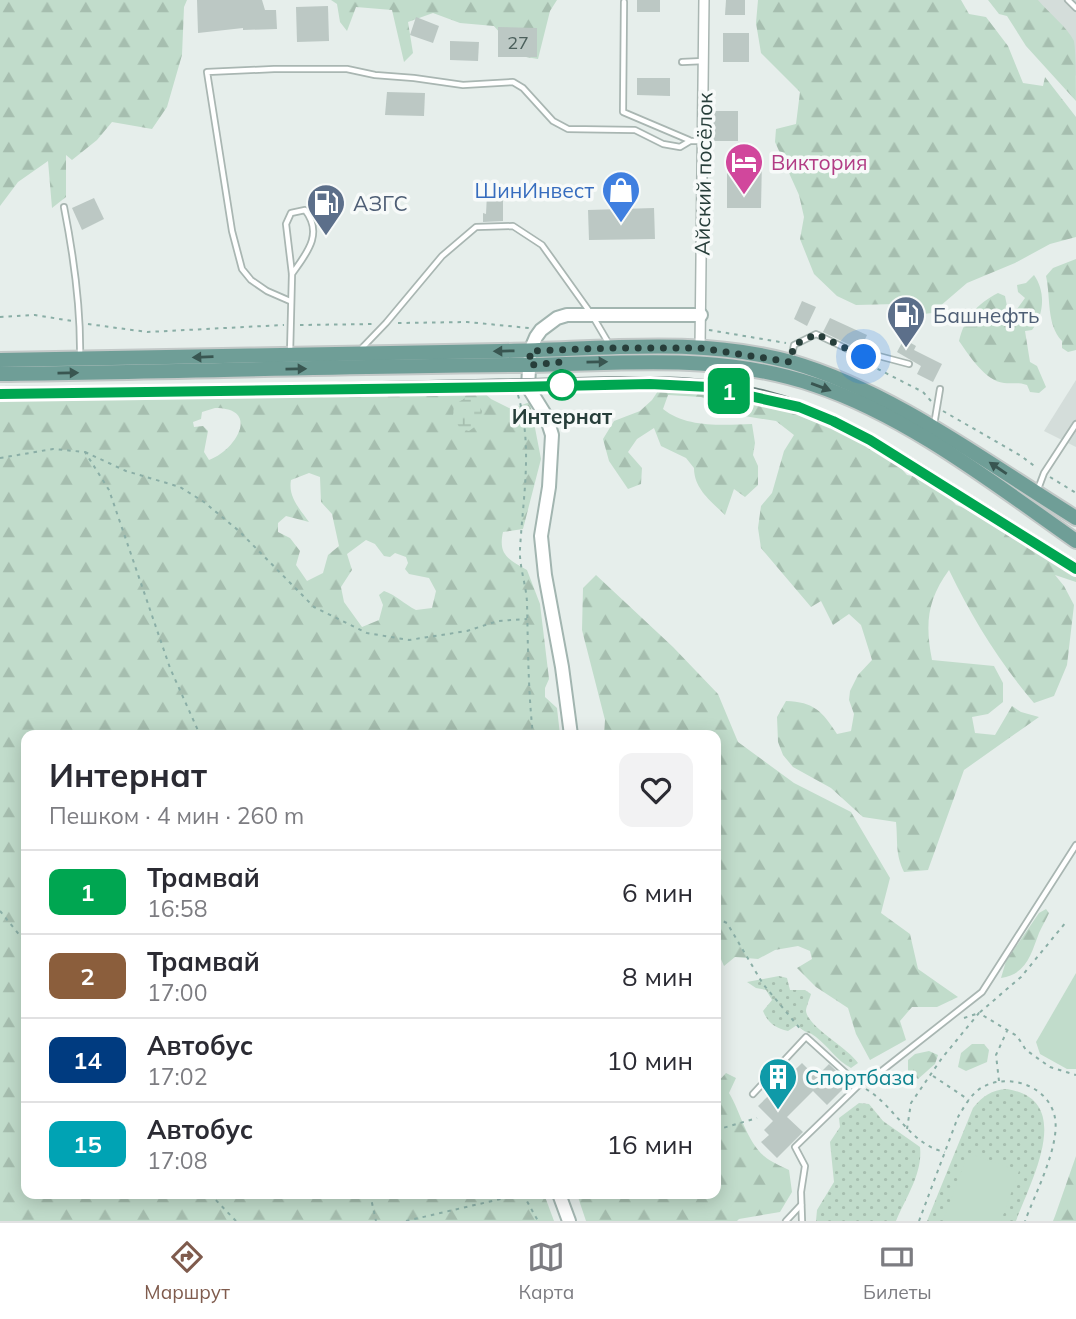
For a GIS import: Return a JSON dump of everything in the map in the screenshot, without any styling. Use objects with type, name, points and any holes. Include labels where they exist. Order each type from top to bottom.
[{"type":"main road","points":[[0,374],[611,348],[700,348],[790,362],[870,393],[985,459],[1076,518]]},
{"type":"main road","points":[[0,359],[532,351],[614,362],[741,366],[818,386],[861,403],[980,472],[1076,541]]},
{"type":"street","name":"Айский посёлок","points":[[700,348],[704,0]]},
{"type":"street","points":[[570,730],[541,536],[549,487],[552,435],[546,416],[529,393],[532,351],[541,330],[557,318],[567,315],[701,315]]},
{"type":"street","points":[[561,1199],[569,1221]]},
{"type":"lane","points":[[1068,0],[1076,8]]},
{"type":"lane","points":[[624,2],[623,113],[690,141],[703,141]]},
{"type":"lane","points":[[682,62],[705,61]]},
{"type":"lane","points":[[290,301],[251,281],[242,269],[232,232],[207,72],[347,69],[463,85],[513,82],[523,88],[553,121],[568,129],[635,130],[663,144],[680,147],[690,141]]},
{"type":"lane","points":[[64,207],[76,265],[81,323],[80,358]]},
{"type":"lane","points":[[290,355],[292,274],[286,224],[291,213],[305,210],[312,219],[312,246],[292,274]]},
{"type":"lane","points":[[357,353],[442,256],[476,228],[513,226],[542,245],[592,315],[611,348]]},
{"type":"lane","points":[[790,362],[794,345],[816,334],[864,357],[875,355],[909,364]]},
{"type":"lane","points":[[933,429],[940,389]]},
{"type":"lane","points":[[1036,493],[1044,473],[1076,424]]},
{"type":"lane","points":[[802,1221],[805,1167],[795,1147],[859,1085],[879,1073],[982,992],[1076,845]]},
{"type":"lane","points":[[752,1094],[806,1037],[859,1085]]},
{"type":"lane","points":[[786,1221],[802,1205]]},
{"type":"path","points":[[517,393],[527,437],[525,508],[520,551],[527,599],[532,730]]},
{"type":"path","points":[[0,458],[53,449],[85,452],[126,471],[180,487],[204,502],[239,531],[314,607],[368,633],[409,639],[467,631],[498,621],[527,619]]},
{"type":"path","points":[[85,452],[109,491],[170,668],[198,730]]},
{"type":"path","points":[[0,911],[21,937]]},
{"type":"path","points":[[721,920],[727,923],[763,984],[806,1037]]},
{"type":"path","points":[[907,1129],[911,1103],[942,1058],[979,1013],[1021,977],[1066,922]]},
{"type":"path","points":[[945,1023],[979,1013],[1017,1036],[1026,1050],[1050,1067],[1076,1075]]},
{"type":"path","points":[[999,1081],[996,1055],[1007,1030]]},
{"type":"path","points":[[932,1076],[969,1100]]},
{"type":"path","points":[[919,1221],[958,1117],[978,1089],[999,1081],[1021,1083],[1035,1089],[1047,1101],[1055,1115],[1056,1131],[1050,1153],[1025,1221]]},
{"type":"path","points":[[859,1085],[879,1100],[907,1129],[945,1152]]},
{"type":"path","points":[[721,1129],[757,1118]]},
{"type":"path","points":[[216,1199],[236,1221]]},
{"type":"path","points":[[371,1199],[376,1221]]},
{"type":"path","points":[[406,1221],[501,1199]]},
{"type":"path","points":[[525,1199],[538,1221]]},
{"type":"shaded area","points":[[1011,0],[1076,0],[1076,76]]},
{"type":"shaded area","points":[[1076,380],[1076,447],[1044,431]]},
{"type":"green space","points":[[0,0],[187,0],[184,7],[182,55],[167,107],[152,129],[112,122],[97,140],[72,160],[66,155],[66,197],[52,208],[48,161],[18,182],[0,206]]},
{"type":"green space","points":[[331,0],[557,0],[550,11],[538,59],[520,56],[494,26],[460,23],[433,13],[408,22],[413,53],[404,62],[392,10],[356,7],[347,31],[340,22],[337,4]]},
{"type":"green space","points":[[758,0],[961,0],[969,14],[986,17],[1008,46],[1023,83],[1043,86],[1045,77],[1076,117],[1076,237],[1050,244],[1015,263],[967,283],[932,313],[915,315],[896,304],[856,305],[837,296],[814,274],[800,239],[804,217],[799,195],[775,142],[776,129],[796,124],[800,92],[761,53],[756,23]]},
{"type":"green space","points":[[988,0],[1038,0],[1062,25],[1074,41],[1076,101],[1026,46],[1007,16],[999,14]]},
{"type":"green space","points":[[1076,259],[1076,350],[1068,352],[1062,348],[1062,341],[1053,327],[1046,276],[1053,268]]},
{"type":"green space","points":[[1034,275],[1042,296],[1041,310],[1032,330],[1025,331],[1030,362],[1037,366],[1046,387],[1039,393],[1030,392],[1027,385],[1004,383],[990,378],[959,341],[973,312],[998,293],[1005,296],[1007,306],[1015,312],[1025,298],[1018,292],[1017,285],[1026,283]]},
{"type":"green space","points":[[678,383],[723,392],[763,395],[809,413],[868,442],[889,455],[907,475],[924,478],[939,486],[956,505],[979,513],[1076,571],[1076,582],[1055,575],[1074,605],[1067,665],[1054,696],[1034,703],[987,640],[949,570],[936,592],[929,624],[932,660],[994,666],[1003,683],[1003,702],[988,714],[972,717],[975,733],[995,735],[1012,706],[1021,712],[1039,717],[964,770],[928,870],[904,872],[898,853],[896,822],[863,817],[831,788],[793,767],[783,755],[778,742],[777,717],[786,701],[804,703],[816,709],[837,734],[851,731],[854,714],[849,700],[850,691],[858,675],[872,660],[861,625],[849,614],[833,625],[821,601],[811,607],[761,548],[758,528],[761,506],[772,493],[784,451],[794,435],[776,421],[744,416],[701,397],[668,395],[663,409],[683,420],[705,424],[752,424],[758,485],[745,497],[734,489],[725,515],[700,488],[694,468],[686,458],[661,446],[654,428],[637,439],[628,452],[642,468],[641,484],[628,489],[609,461],[603,439],[614,421],[640,411],[662,385]]},
{"type":"green space","points":[[480,389],[491,399],[511,409],[530,402],[541,459],[523,529],[503,532],[502,546],[506,556],[527,570],[540,604],[549,679],[545,697],[557,708],[559,730],[21,730],[21,1199],[546,1199],[554,1221],[0,1221],[0,398]],"holes":[[[215,408],[229,410],[238,415],[241,422],[239,431],[228,448],[209,460],[204,452],[208,431],[203,426],[194,427],[193,422],[201,419],[202,412]],[[309,473],[320,477],[321,502],[332,514],[339,546],[328,555],[323,573],[307,581],[296,565],[300,551],[290,538],[278,532],[278,523],[286,516],[309,522],[298,507],[291,486],[291,480]],[[366,540],[375,544],[384,556],[390,557],[395,553],[406,557],[408,563],[405,569],[409,574],[429,578],[436,591],[432,608],[416,610],[384,591],[379,595],[383,605],[379,620],[362,627],[344,602],[341,587],[352,570],[347,554]]]},
{"type":"green space","points":[[465,398],[475,400],[482,411],[480,423],[469,431],[460,429],[453,415],[454,405]]},
{"type":"green space","points":[[596,575],[673,647],[718,694],[738,742],[794,783],[851,812],[890,878],[881,913],[910,934],[918,969],[958,997],[937,1007],[912,1007],[900,1021],[906,1040],[870,1060],[856,1034],[848,1008],[816,987],[797,968],[812,959],[810,951],[798,946],[775,950],[758,959],[735,957],[724,966],[721,959],[721,730],[604,730],[605,720],[582,630],[583,588]]},
{"type":"green space","points":[[1046,909],[1049,913],[1027,962],[1017,972],[1001,978],[1006,961],[1039,913]]},
{"type":"green space","points":[[1076,973],[1076,1069],[1067,1069],[1040,1054],[1036,1042]]},
{"type":"green space","points":[[779,976],[787,978],[790,990],[805,990],[811,994],[806,1009],[808,1017],[858,1063],[851,1068],[846,1065],[816,1037],[797,1025],[788,1031],[770,1022],[763,1011],[772,1000],[766,990],[747,982]]},
{"type":"green space","points":[[972,1044],[984,1044],[989,1050],[987,1062],[966,1071],[958,1067],[961,1053]]},
{"type":"green space","points":[[929,1051],[938,1055],[935,1064],[918,1079],[908,1071],[908,1060],[915,1054]]},
{"type":"green space","points":[[726,1073],[736,1078],[729,1093],[758,1150],[789,1170],[792,1192],[780,1212],[737,1221],[586,1221],[579,1199],[721,1199],[721,1078]]},
{"type":"green space","points":[[1007,1089],[1028,1096],[1040,1108],[1044,1125],[1038,1164],[1016,1221],[927,1221],[973,1108],[988,1094]]},
{"type":"green space","points":[[859,1103],[869,1104],[883,1121],[920,1147],[919,1166],[913,1185],[896,1221],[816,1221],[817,1210],[834,1182],[830,1142],[840,1127],[839,1118]]},
{"type":"green space","points":[[968,1153],[1019,1171],[1001,1221],[943,1221]]},
{"type":"green space","points":[[1076,1156],[1076,1221],[1053,1221],[1055,1216]]},
{"type":"building","points":[[197,0],[262,0],[265,10],[276,10],[277,29],[243,28],[198,33]]},
{"type":"building","points":[[637,0],[660,0],[660,12],[637,12]]},
{"type":"building","points":[[726,0],[745,0],[745,15],[725,15]]},
{"type":"building","points":[[328,6],[329,41],[297,42],[296,7]]},
{"type":"building","points":[[416,17],[439,26],[433,43],[410,35]]},
{"type":"building","points":[[498,27],[537,28],[537,57],[498,57]]},
{"type":"building","points":[[723,33],[749,33],[749,62],[723,62]]},
{"type":"building","points":[[450,41],[479,42],[478,61],[450,60]]},
{"type":"building","points":[[637,78],[670,78],[670,96],[637,95]]},
{"type":"building","points":[[387,92],[425,93],[424,116],[385,115]]},
{"type":"building","points":[[713,111],[738,111],[738,141],[713,141]]},
{"type":"building","name":"Виктория","points":[[727,158],[762,159],[761,208],[727,208]]},
{"type":"building","points":[[487,194],[503,194],[503,221],[483,222]]},
{"type":"building","points":[[94,198],[104,219],[82,230],[72,208]]},
{"type":"building","name":"ШинИнвест","points":[[654,208],[655,239],[589,240],[588,210]]},
{"type":"building","points":[[802,301],[816,307],[807,326],[794,319]]},
{"type":"building","points":[[830,318],[867,335],[860,350],[823,332]]},
{"type":"building","points":[[904,339],[916,346],[914,350],[942,364],[933,382],[917,374],[921,366],[897,352]]},
{"type":"building","name":"Спортбаза","points":[[802,1063],[816,1077],[829,1064],[849,1083],[827,1105],[813,1091],[787,1117],[803,1132],[777,1158],[761,1142],[769,1135],[764,1130],[773,1121],[758,1106]]},
{"type":"tram line","points":[[0,387],[196,386],[622,377],[721,382],[782,395],[834,415],[906,455],[1076,561]]},
{"type":"tram line","name":"1","points":[[0,394],[580,384],[709,387],[799,407],[833,421],[870,440],[1076,569]]},
{"type":"place","name":"Виктория","points":[[744,196]]},
{"type":"place","name":"ШинИнвест","points":[[621,224]]},
{"type":"place","name":"АЗГС","points":[[326,237]]},
{"type":"place","name":"Башнефть","points":[[906,349]]},
{"type":"place","name":"Интернат","points":[[562,385]]},
{"type":"place","name":"Спортбаза","points":[[778,1111]]},
{"type":"route","points":[[562,385],[561,362],[530,365],[530,351],[700,348],[790,362],[794,345],[816,334],[864,357]]}]
